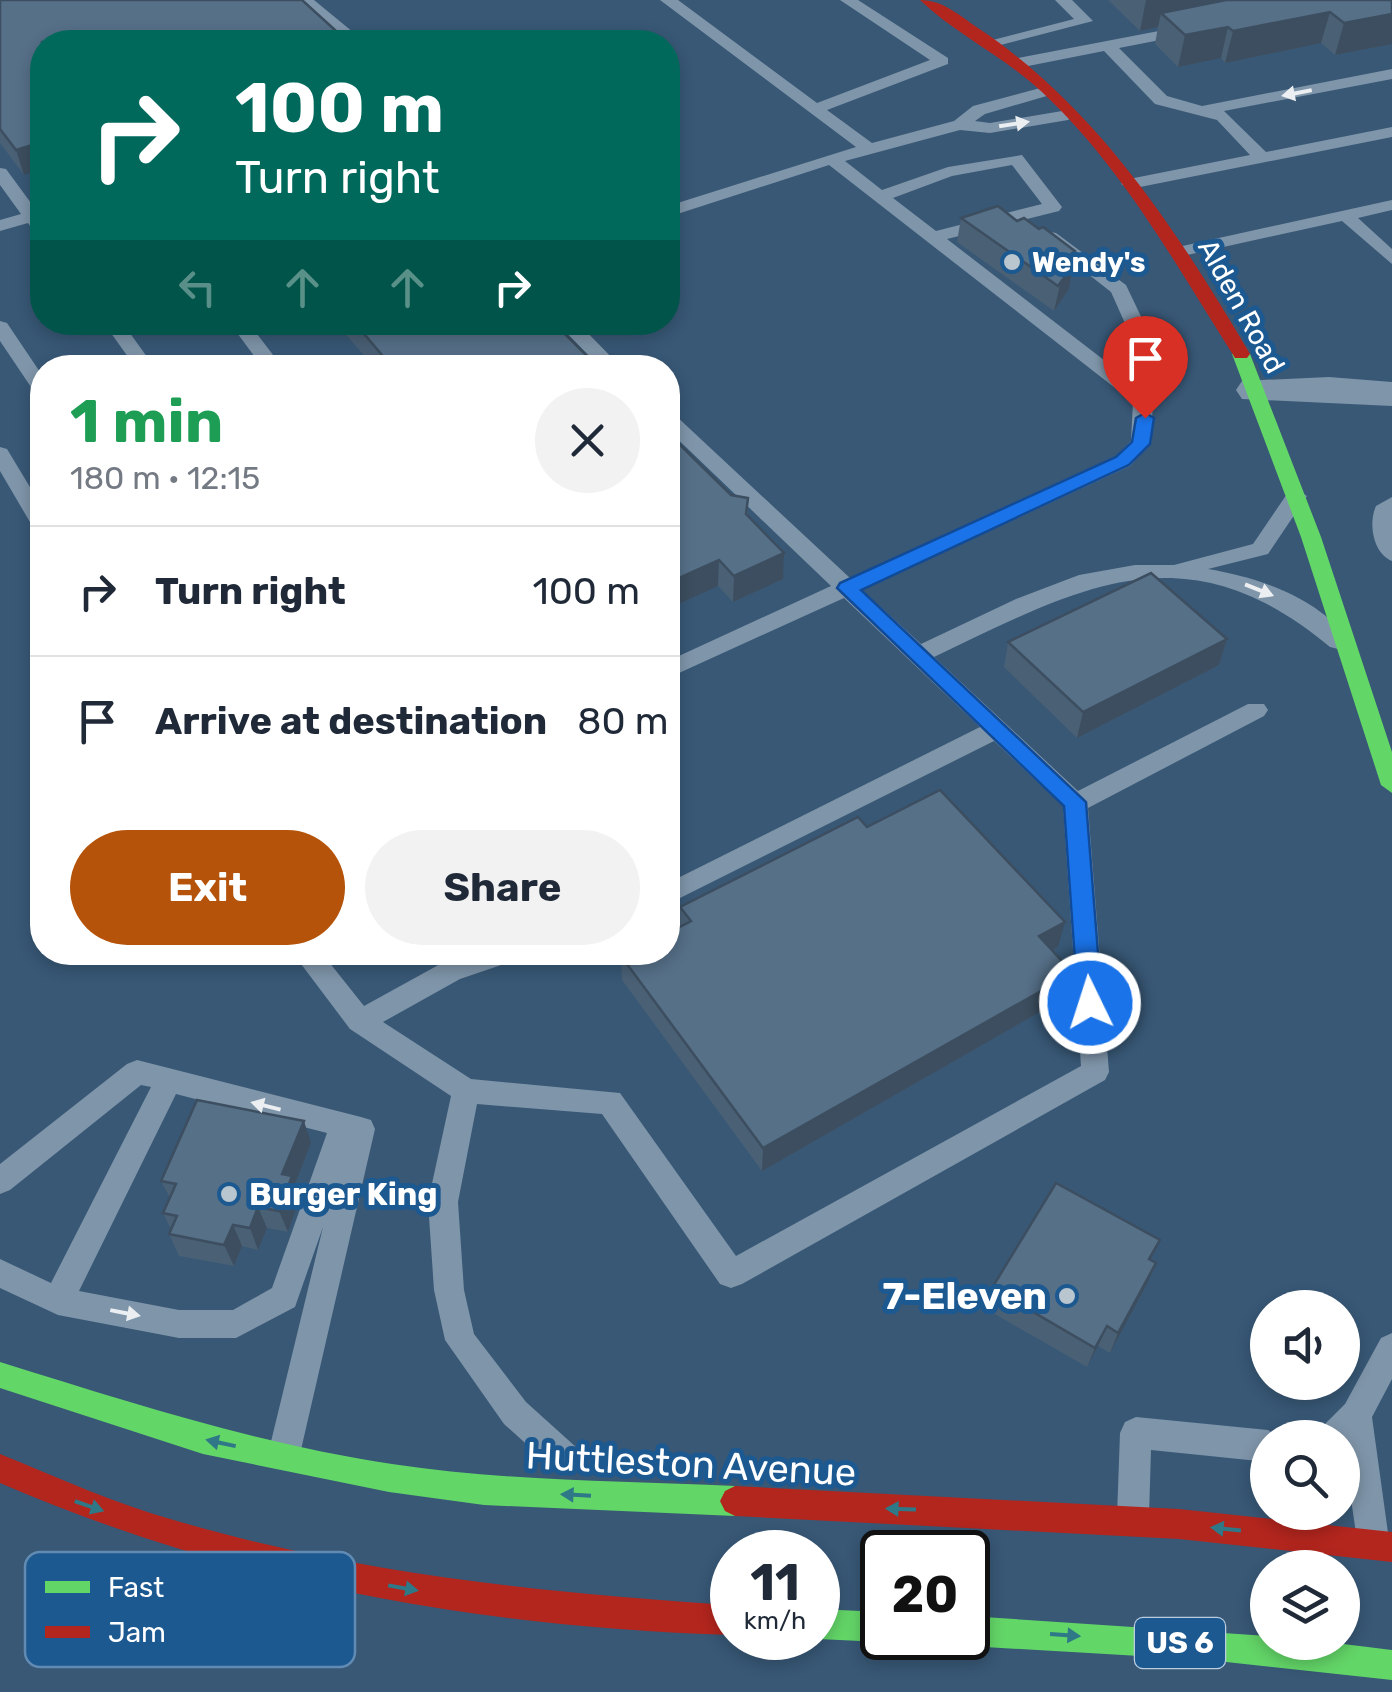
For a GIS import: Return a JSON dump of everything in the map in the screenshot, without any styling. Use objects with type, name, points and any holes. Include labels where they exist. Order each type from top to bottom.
[{"type":"main road","name":"Alden Road","points":[[927,0],[1018,64],[1094,137],[1178,252],[1244,359],[1348,650],[1382,724],[1392,784]]},
{"type":"main road","name":"Huttleston Avenue","points":[[0,1374],[203,1440],[389,1478],[484,1490],[1133,1521],[1383,1546]]},
{"type":"main road","points":[[0,1468],[55,1494],[228,1552]]},
{"type":"main road","points":[[355,1579],[532,1607],[710,1619]]},
{"type":"main road","name":"US 6","points":[[990,1631],[1208,1645],[1392,1665]]},
{"type":"street","points":[[1256,390],[1330,388],[1392,394]]},
{"type":"lane","points":[[304,0],[341,30]]},
{"type":"lane","points":[[668,0],[869,149]]},
{"type":"lane","points":[[816,109],[942,61],[848,0]]},
{"type":"lane","points":[[988,43],[1085,21],[1063,0]]},
{"type":"lane","points":[[1018,64],[1205,27]]},
{"type":"lane","points":[[1108,46],[1161,100],[1222,116],[1262,158]]},
{"type":"lane","points":[[1202,111],[1392,74]]},
{"type":"lane","points":[[960,125],[979,110],[1044,92]]},
{"type":"lane","points":[[680,208],[832,159],[960,125],[990,128],[1068,115]]},
{"type":"lane","points":[[1130,184],[1392,132]]},
{"type":"lane","points":[[880,196],[948,172],[1016,158],[1053,206],[933,237]]},
{"type":"lane","points":[[680,665],[1122,461],[1141,444],[1143,400],[832,159]]},
{"type":"lane","points":[[0,174],[30,214]]},
{"type":"lane","points":[[1178,252],[1392,205]]},
{"type":"lane","points":[[1020,215],[1120,289],[1146,348],[1140,363],[1110,375]]},
{"type":"lane","points":[[1345,215],[1392,259]]},
{"type":"lane","points":[[0,226],[30,224]]},
{"type":"lane","points":[[0,327],[30,372]]},
{"type":"lane","points":[[248,335],[264,355]]},
{"type":"lane","points":[[579,335],[599,355]]},
{"type":"lane","points":[[315,965],[360,1021],[466,1091],[610,1102],[731,1274],[1095,1072],[1075,802],[680,430]]},
{"type":"lane","points":[[0,454],[30,500]]},
{"type":"lane","points":[[1163,572],[1238,557],[1260,548],[1296,496]]},
{"type":"lane","points":[[1392,504],[1384,511],[1381,524],[1392,554]]},
{"type":"lane","points":[[918,655],[1084,580],[1119,572],[1163,572],[1245,584],[1274,596],[1316,622],[1348,650]]},
{"type":"lane","points":[[1075,802],[1256,710]]},
{"type":"lane","points":[[680,888],[997,730]]},
{"type":"lane","points":[[360,1021],[450,971],[468,965]]},
{"type":"lane","points":[[0,1181],[137,1072],[352,1127]]},
{"type":"lane","points":[[58,1301],[168,1080]]},
{"type":"lane","points":[[466,1091],[444,1202],[448,1290],[460,1340],[515,1413],[566,1459]]},
{"type":"lane","points":[[0,1272],[58,1301],[179,1324],[236,1324],[284,1297],[352,1127]]},
{"type":"lane","points":[[283,1457],[352,1127]]},
{"type":"lane","points":[[1348,1420],[1392,1348]]},
{"type":"lane","points":[[1133,1521],[1136,1433],[1250,1444]]},
{"type":"lane","points":[[1360,1475],[1383,1546]]},
{"type":"building","points":[[0,0],[302,0],[335,30],[30,30],[30,146],[16,150],[0,129]]},
{"type":"building","points":[[1226,0],[1392,0],[1392,14],[1344,23],[1330,12],[1233,31],[1228,27],[1185,35],[1161,13]]},
{"type":"building","points":[[998,206],[1017,221],[1024,218],[1039,229],[1043,227],[1075,251],[1066,258],[1074,264],[1058,286],[961,218]]},
{"type":"building","points":[[365,335],[566,335],[586,355],[382,355]]},
{"type":"building","points":[[680,445],[731,495],[748,498],[746,514],[784,553],[734,576],[719,560],[680,578]]},
{"type":"building","points":[[1151,573],[1227,639],[1083,712],[1008,642]]},
{"type":"building","points":[[940,790],[1065,922],[1039,936],[1073,973],[763,1148],[628,965],[680,965],[680,927],[691,921],[680,907],[858,817],[867,827]]},
{"type":"building","name":"Burger King","points":[[197,1100],[304,1121],[282,1174],[292,1176],[279,1211],[258,1207],[250,1228],[233,1225],[224,1245],[169,1234],[177,1216],[163,1213],[176,1184],[161,1181]]},
{"type":"building","name":"7-Eleven","points":[[1056,1183],[1160,1240],[1149,1259],[1156,1263],[1118,1333],[1107,1326],[1095,1348],[992,1288]]},
{"type":"traffic: fast","points":[[1241,354],[1311,537],[1392,785]]},
{"type":"traffic: fast","points":[[0,1375],[203,1440],[389,1478],[484,1490],[735,1501]]},
{"type":"traffic: fast","points":[[840,1625],[860,1626]]},
{"type":"traffic: fast","points":[[990,1632],[1208,1645],[1392,1665]]},
{"type":"traffic: jam","points":[[927,0],[1016,62],[1080,122],[1169,237],[1241,354]]},
{"type":"traffic: jam","points":[[0,1468],[87,1505],[234,1552]]},
{"type":"traffic: jam","points":[[735,1501],[1179,1524],[1392,1547]]},
{"type":"traffic: jam","points":[[355,1579],[522,1603],[710,1618]]},
{"type":"place","name":"Wendy's","points":[[1012,262]]},
{"type":"place","name":"Burger King","points":[[229,1194]]},
{"type":"place","name":"7-Eleven","points":[[1067,1296]]},
{"type":"route","points":[[1090,1003],[1075,802],[847,588],[1122,461],[1141,444],[1145,418]]}]
